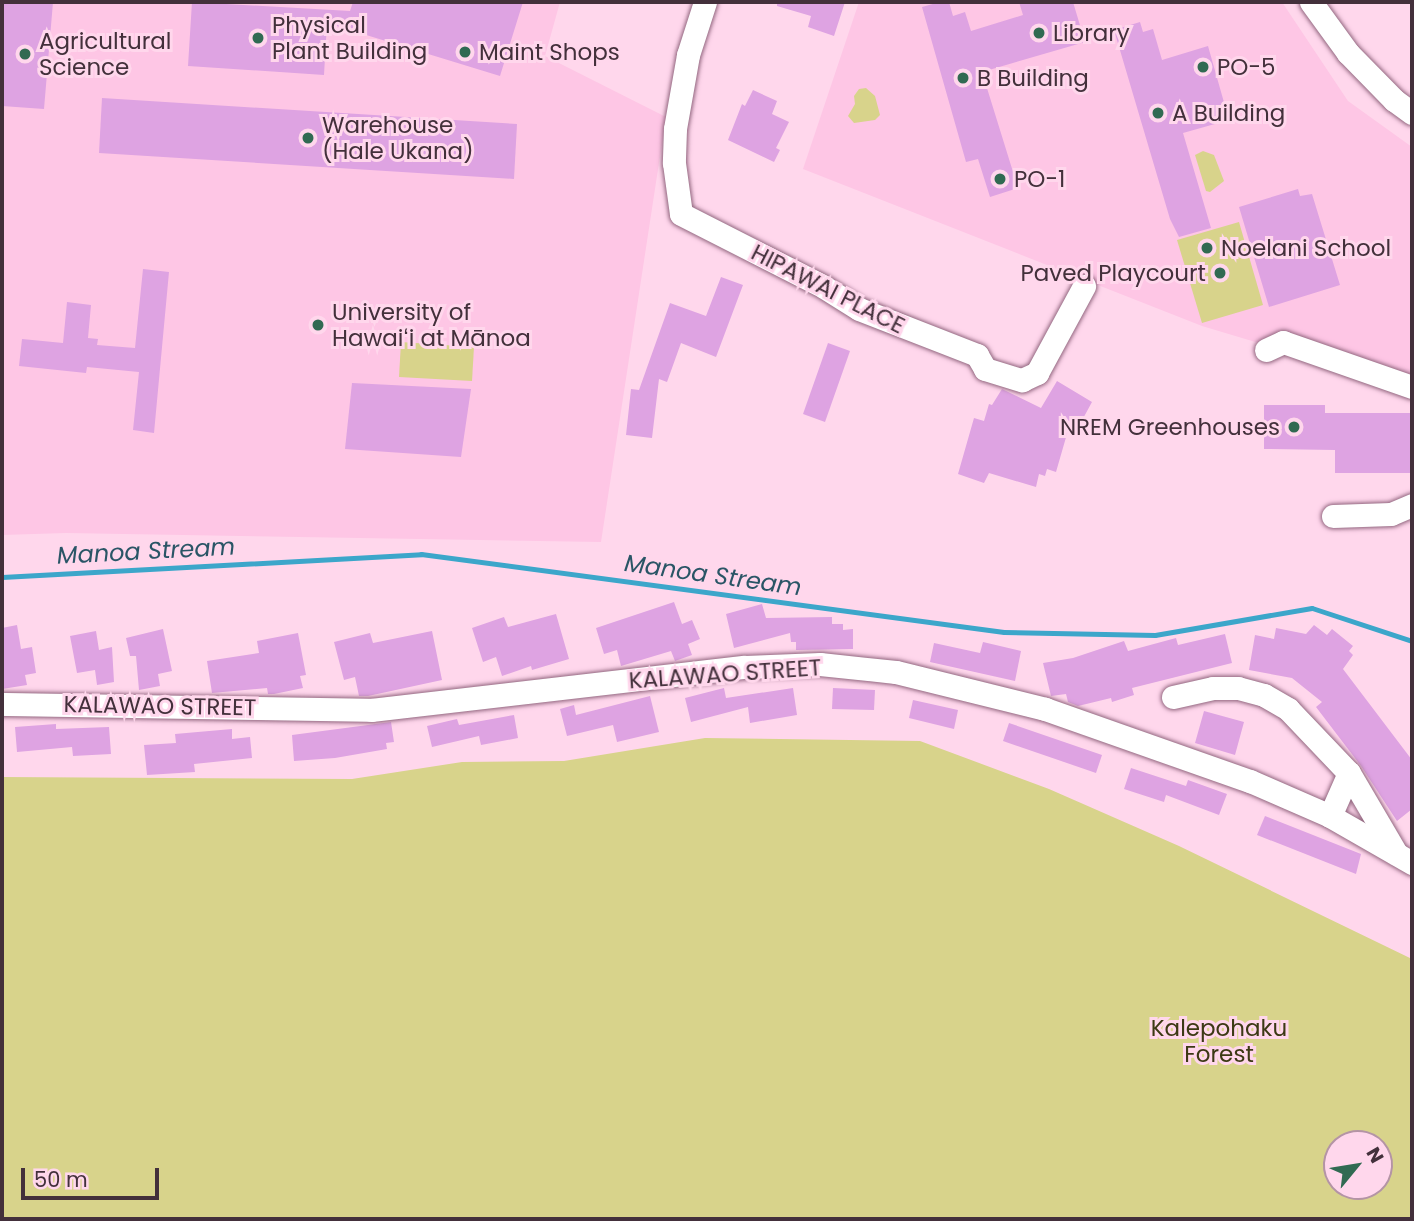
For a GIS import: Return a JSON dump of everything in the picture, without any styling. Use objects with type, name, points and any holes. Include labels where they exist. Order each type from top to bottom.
[{"type":"street","name":"HIPAWAI PLACE","points":[[705,2],[688,55],[675,129],[674,163],[681,214],[824,287],[859,309],[977,355],[985,369],[1022,380],[1037,373],[1084,286]]},
{"type":"street","points":[[1311,2],[1348,53],[1394,100],[1412,113]]},
{"type":"street","points":[[1266,350],[1283,341],[1412,387]]},
{"type":"street","points":[[1334,516],[1391,514],[1412,505]]},
{"type":"street","name":"KALAWAO STREET","points":[[2,704],[370,710],[745,667],[820,664],[896,672],[1045,709],[1250,781],[1330,816],[1404,858]]},
{"type":"street","points":[[1173,697],[1213,688],[1238,688],[1264,695],[1288,709],[1349,774],[1404,858]]},
{"type":"street","points":[[1330,816],[1349,774]]},
{"type":"shaded area","name":"University of Hawaiʻi at Mānoa","points":[[2,2],[560,2],[545,56],[666,117],[601,542],[66,533],[2,535]]},
{"type":"shaded area","name":"Noelani School","points":[[859,2],[1282,2],[1348,101],[1412,147],[1412,389],[1202,326],[803,169]]},
{"type":"green space","points":[[866,88],[875,96],[880,115],[875,120],[854,123],[848,116],[855,104],[854,96],[859,89]]},
{"type":"green space","points":[[1203,151],[1214,155],[1224,181],[1210,192],[1206,191],[1195,155]]},
{"type":"green space","name":"Paved Playcourt","points":[[1239,222],[1263,305],[1202,323],[1177,240]]},
{"type":"green space","points":[[401,342],[474,347],[472,381],[399,377]]},
{"type":"green space","name":"Kalepohaku Forest","points":[[705,738],[920,741],[1049,789],[1179,846],[1412,959],[1412,1219],[2,1219],[2,777],[352,779],[462,762],[564,761]]},
{"type":"building","name":"Agricultural Science","points":[[2,2],[53,2],[44,109],[2,106]]},
{"type":"building","points":[[192,2],[350,11],[353,2],[523,2],[500,76],[327,23],[324,75],[188,66]]},
{"type":"building","points":[[777,2],[845,2],[834,36],[808,27],[811,16],[777,6]]},
{"type":"building","points":[[949,2],[953,16],[965,12],[971,31],[1023,15],[1019,2],[1073,2],[1085,42],[982,72],[1018,188],[990,197],[978,159],[966,162],[922,7]]},
{"type":"building","name":"A Building","points":[[1140,22],[1143,32],[1153,29],[1162,60],[1208,46],[1229,120],[1183,133],[1211,228],[1179,237],[1170,219],[1114,30]]},
{"type":"building","points":[[753,90],[777,101],[772,114],[789,122],[776,148],[780,150],[774,162],[728,140],[742,104],[745,106]]},
{"type":"building","name":"Warehouse (Hale Ukana)","points":[[102,98],[517,124],[514,179],[99,153]]},
{"type":"building","points":[[1298,189],[1300,196],[1312,194],[1340,285],[1269,307],[1239,207]]},
{"type":"building","points":[[143,269],[169,272],[154,433],[133,430],[139,372],[87,367],[86,373],[19,366],[22,339],[63,343],[67,302],[91,305],[88,338],[98,339],[97,345],[135,348]]},
{"type":"building","points":[[721,277],[743,285],[716,357],[681,343],[667,382],[659,379],[652,438],[626,435],[631,389],[639,390],[670,303],[706,316]]},
{"type":"building","points":[[828,343],[850,351],[825,422],[803,414]]},
{"type":"building","points":[[1057,381],[1092,402],[1080,424],[1071,420],[1056,472],[1047,469],[1045,476],[1039,474],[1036,487],[989,473],[984,483],[958,474],[974,418],[984,421],[989,404],[992,405],[1002,389],[1041,408]]},
{"type":"building","points":[[352,383],[471,389],[461,457],[345,449]]},
{"type":"building","points":[[1264,405],[1325,405],[1325,413],[1412,413],[1412,473],[1335,473],[1335,450],[1264,449]]},
{"type":"building","points":[[674,602],[682,624],[692,620],[700,639],[688,644],[692,655],[675,661],[671,651],[621,666],[617,650],[604,654],[596,628]]},
{"type":"building","points":[[762,604],[766,618],[832,617],[832,624],[843,624],[843,630],[853,629],[853,649],[796,650],[796,642],[791,642],[790,633],[734,648],[726,614]]},
{"type":"building","points":[[556,614],[569,659],[532,670],[531,666],[502,676],[496,657],[483,662],[472,628],[504,617],[508,627]]},
{"type":"building","points":[[17,625],[21,649],[32,647],[36,673],[25,675],[27,685],[2,689],[2,628]]},
{"type":"building","points":[[1314,625],[1327,635],[1332,629],[1353,646],[1349,651],[1353,655],[1343,669],[1412,760],[1412,809],[1397,821],[1361,766],[1316,707],[1322,702],[1292,678],[1249,670],[1255,635],[1274,639],[1276,628],[1306,634]]},
{"type":"building","points":[[163,629],[172,671],[158,674],[160,686],[139,690],[136,656],[130,656],[126,638]]},
{"type":"building","points":[[96,631],[99,650],[112,647],[114,682],[97,685],[95,670],[77,673],[70,636]]},
{"type":"building","points":[[432,631],[442,680],[359,696],[355,677],[344,680],[334,642],[370,633],[373,643]]},
{"type":"building","points":[[298,633],[306,675],[300,676],[303,688],[274,694],[268,694],[267,688],[212,693],[207,661],[259,653],[257,641]]},
{"type":"building","points":[[1225,634],[1232,663],[1132,688],[1134,695],[1112,702],[1111,698],[1078,706],[1068,702],[1066,694],[1051,696],[1043,663],[1073,658],[1124,641],[1128,651],[1176,638],[1178,645]]},
{"type":"building","points":[[983,642],[1021,651],[1015,681],[930,662],[934,643],[980,653]]},
{"type":"building","points":[[724,688],[726,698],[793,688],[797,715],[750,723],[748,707],[691,722],[685,698]]},
{"type":"building","points":[[833,688],[875,690],[874,710],[832,709]]},
{"type":"building","points":[[650,696],[659,732],[617,742],[613,725],[567,736],[560,709],[574,705],[576,715]]},
{"type":"building","points":[[913,700],[958,710],[954,729],[909,718]]},
{"type":"building","points":[[1204,711],[1244,722],[1235,755],[1195,743]]},
{"type":"building","points":[[514,715],[518,738],[481,745],[479,736],[432,747],[427,726],[457,719],[459,725]]},
{"type":"building","points":[[391,722],[394,742],[386,743],[387,749],[335,758],[294,761],[292,735]]},
{"type":"building","points":[[1009,723],[1102,755],[1096,773],[1003,741]]},
{"type":"building","points":[[56,724],[56,729],[109,727],[111,754],[73,756],[72,747],[17,752],[15,727]]},
{"type":"building","points":[[232,729],[232,739],[250,737],[252,758],[194,764],[195,772],[147,775],[144,745],[176,743],[175,734]]},
{"type":"building","points":[[1131,768],[1186,786],[1188,780],[1227,794],[1219,815],[1166,795],[1164,802],[1124,789]]},
{"type":"building","points":[[1265,816],[1361,854],[1356,874],[1257,835]]},
{"type":"waterway","name":"Manoa Stream","points":[[2,577],[421,554],[1004,632],[1155,635],[1312,608],[1412,641]]},
{"type":"place","name":"Library","points":[[1039,33]]},
{"type":"place","name":"Physical Plant Building","points":[[258,38]]},
{"type":"place","name":"Maint Shops","points":[[465,52]]},
{"type":"place","name":"Agricultural Science","points":[[25,54]]},
{"type":"place","name":"PO-5","points":[[1203,67]]},
{"type":"place","name":"B Building","points":[[963,78]]},
{"type":"place","name":"A Building","points":[[1158,113]]},
{"type":"place","name":"Warehouse (Hale Ukana)","points":[[308,138]]},
{"type":"place","name":"PO-1","points":[[1000,179]]},
{"type":"place","name":"Noelani School","points":[[1207,248]]},
{"type":"place","name":"Paved Playcourt","points":[[1220,273]]},
{"type":"place","name":"University of Hawaiʻi at Mānoa","points":[[318,325]]},
{"type":"place","name":"NREM Greenhouses","points":[[1294,427]]}]
